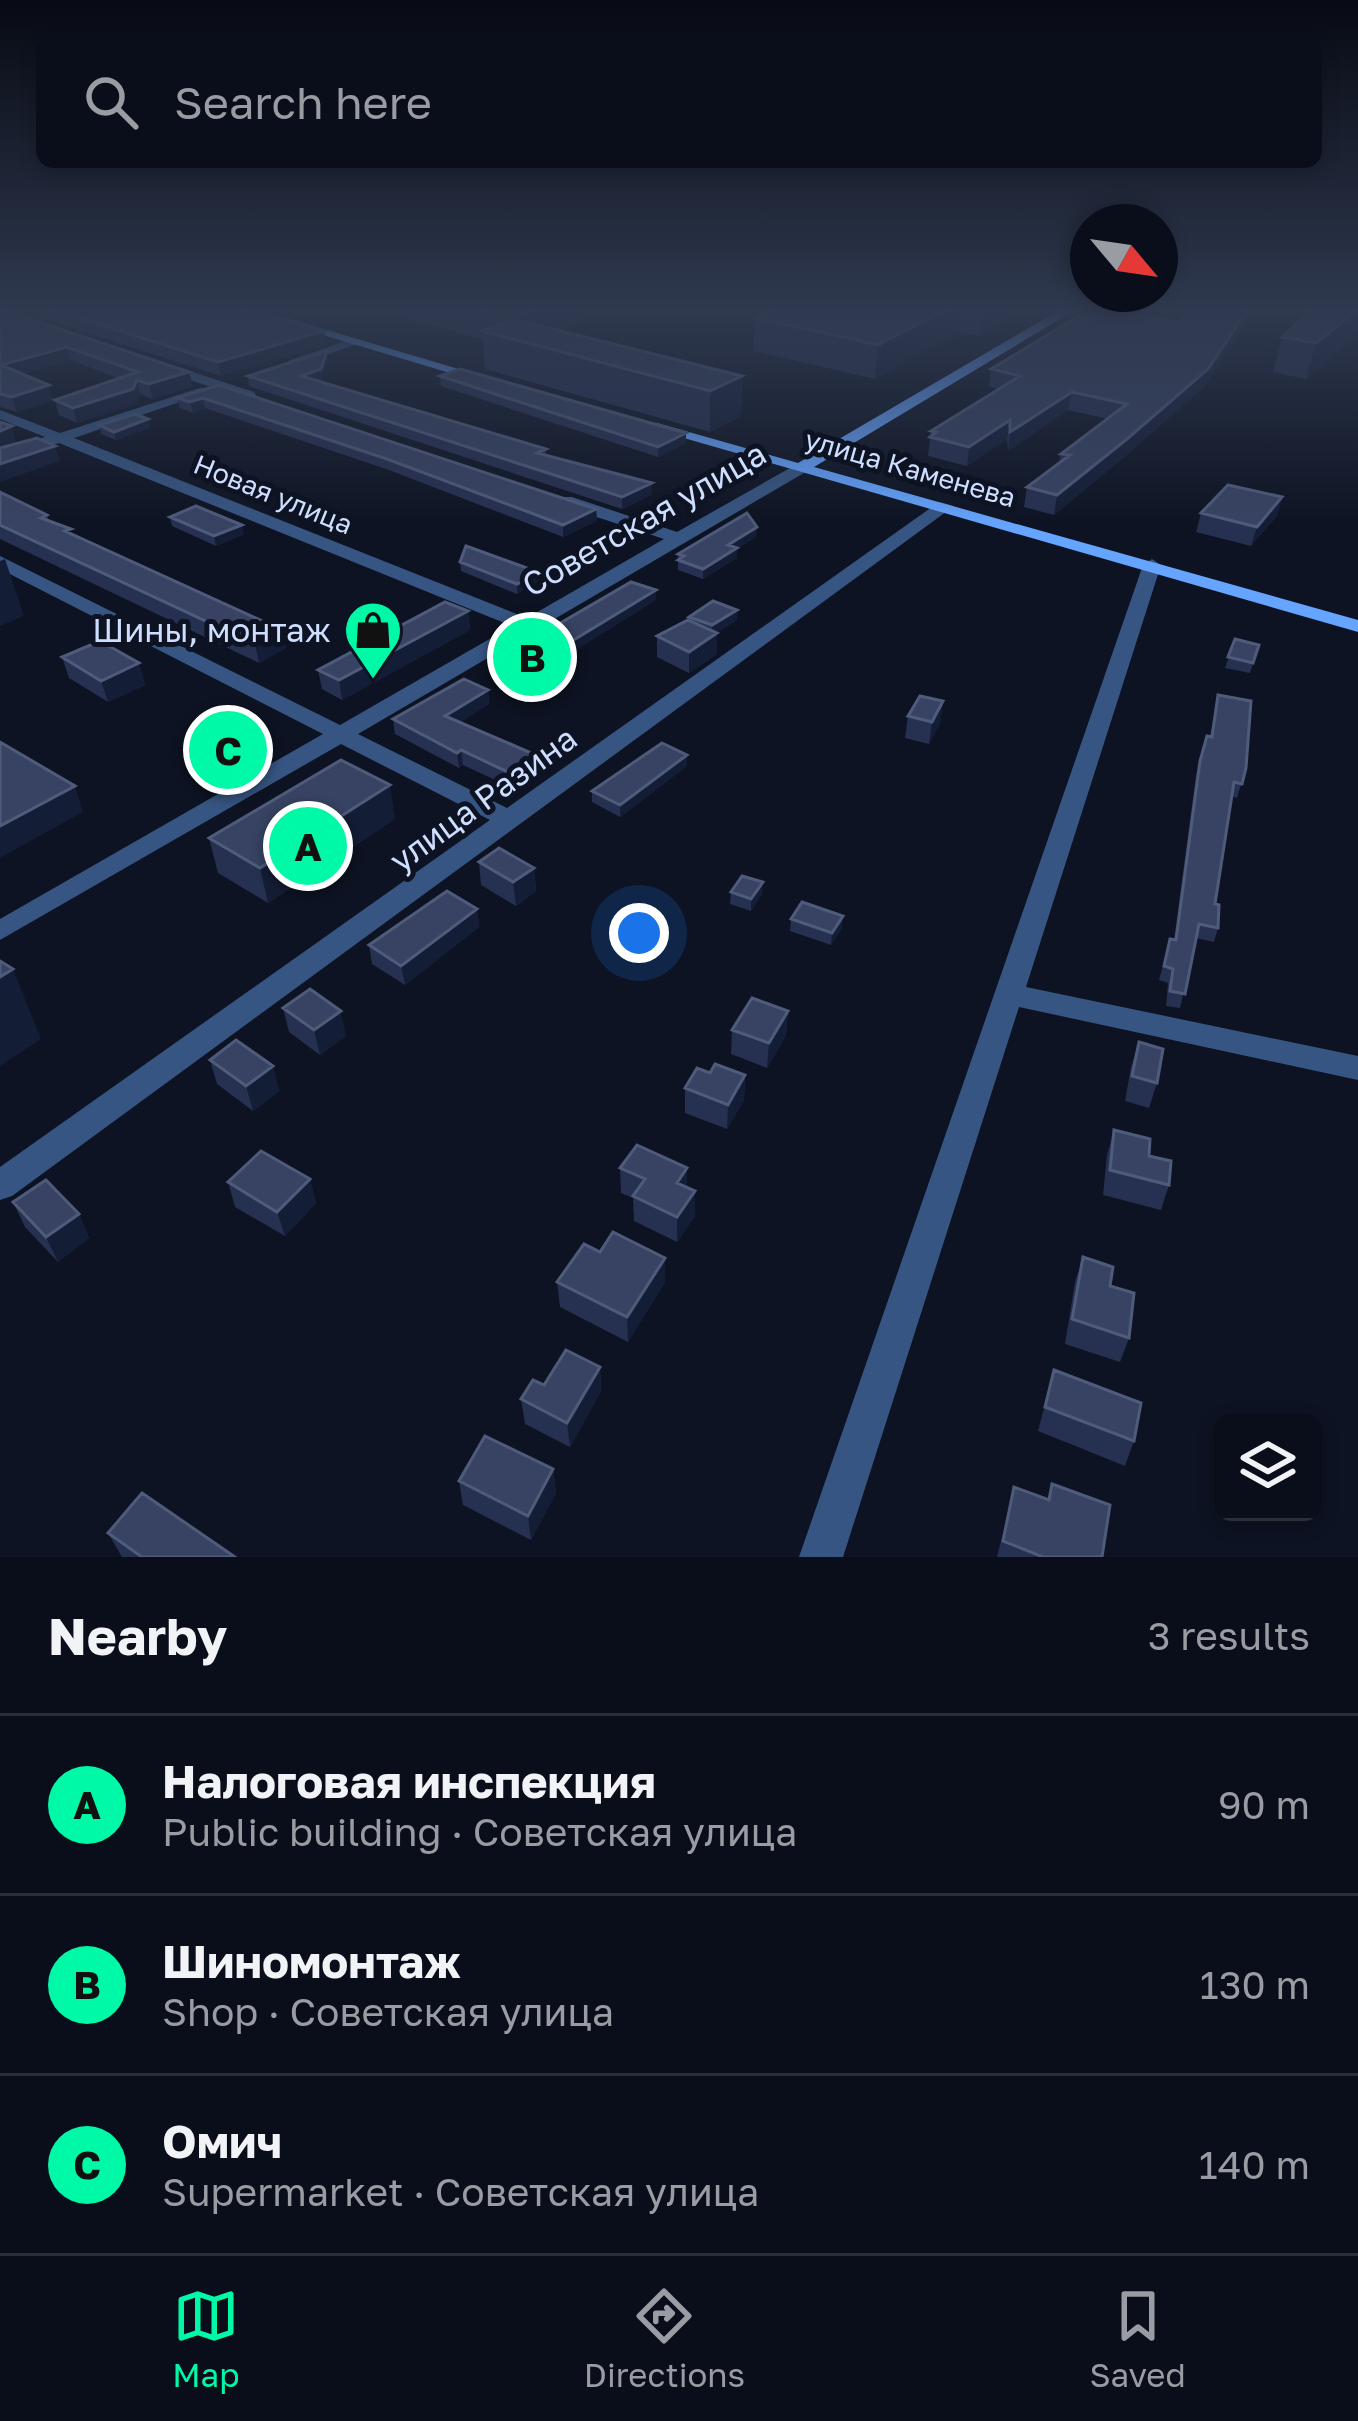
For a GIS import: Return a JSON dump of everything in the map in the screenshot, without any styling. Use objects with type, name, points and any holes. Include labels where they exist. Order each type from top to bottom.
[{"type":"main road","points":[[490,381],[505,385]]},
{"type":"main road","name":"Советская улица","points":[[803,467],[949,381]]},
{"type":"main road","name":"улица Каменева","points":[[640,423],[1358,626]]},
{"type":"street","points":[[205,381],[274,403]]},
{"type":"street","points":[[0,457],[236,381]]},
{"type":"street","name":"Новая улица","points":[[0,414],[526,625]]},
{"type":"street","name":"Советская улица","points":[[0,931],[803,467]]},
{"type":"street","points":[[543,493],[678,538]]},
{"type":"street","name":"улица Разина","points":[[0,1186],[945,506]]},
{"type":"street","points":[[0,562],[510,820]]},
{"type":"street","points":[[821,1557],[1152,565]]},
{"type":"street","points":[[1012,995],[1358,1068]]},
{"type":"building","points":[[0,381],[49,385],[12,397],[0,394]]},
{"type":"building","points":[[112,381],[137,381],[133,389],[73,408],[55,400]]},
{"type":"building","points":[[262,381],[317,381],[546,449],[537,453],[652,483],[622,497]]},
{"type":"building","points":[[454,381],[501,381],[686,433],[658,447]]},
{"type":"building","points":[[671,381],[732,381],[710,391]]},
{"type":"building","points":[[1012,381],[1195,381],[1057,495],[1027,487],[1070,455],[1061,454],[1127,404],[1072,392],[1010,432],[1010,420],[969,447],[930,437],[936,432],[931,431]]},
{"type":"building","points":[[219,385],[596,509],[563,525],[387,459],[203,398],[190,402],[177,398]]},
{"type":"building","points":[[135,414],[148,419],[114,432],[99,425]]},
{"type":"building","points":[[37,438],[55,446],[0,464],[0,448]]},
{"type":"building","points":[[1228,485],[1282,497],[1257,527],[1201,513]]},
{"type":"building","points":[[0,492],[47,515],[41,518],[71,529],[65,531],[282,630],[255,644],[0,525]]},
{"type":"building","points":[[196,506],[242,525],[214,536],[170,517]]},
{"type":"building","points":[[747,513],[757,527],[728,545],[737,548],[703,569],[678,560],[684,556],[678,554]]},
{"type":"building","points":[[466,546],[538,572],[517,584],[460,562]]},
{"type":"building","points":[[631,582],[656,590],[539,661],[514,650]]},
{"type":"building","points":[[713,601],[737,610],[712,625],[689,617]]},
{"type":"building","points":[[445,602],[468,611],[339,680],[318,670]]},
{"type":"building","points":[[688,620],[717,633],[689,652],[657,636]]},
{"type":"building","points":[[1235,639],[1259,645],[1253,663],[1228,657]]},
{"type":"building","points":[[100,641],[139,663],[101,681],[62,657]]},
{"type":"building","points":[[464,679],[488,690],[445,716],[536,755],[510,773],[461,750],[457,753],[393,719]]},
{"type":"building","points":[[1218,695],[1251,701],[1246,768],[1242,784],[1234,782],[1215,904],[1219,905],[1218,928],[1199,924],[1185,994],[1170,991],[1173,969],[1164,966],[1170,939],[1176,940],[1200,761],[1207,736],[1212,737]]},
{"type":"building","points":[[920,696],[943,701],[932,722],[908,716]]},
{"type":"building","points":[[0,742],[75,786],[0,826]]},
{"type":"building","points":[[662,743],[687,755],[620,805],[592,791]]},
{"type":"building","points":[[341,760],[390,785],[260,868],[209,838]]},
{"type":"building","points":[[499,848],[534,868],[513,882],[479,862]]},
{"type":"building","points":[[742,876],[763,882],[751,899],[731,892]]},
{"type":"building","points":[[447,891],[477,909],[401,966],[369,945]]},
{"type":"building","points":[[802,902],[843,916],[832,933],[791,919]]},
{"type":"building","points":[[0,961],[13,969],[0,977]]},
{"type":"building","points":[[310,989],[341,1011],[314,1030],[283,1008]]},
{"type":"building","points":[[752,998],[788,1011],[769,1043],[732,1030]]},
{"type":"building","points":[[236,1040],[273,1066],[246,1086],[210,1060]]},
{"type":"building","points":[[1139,1042],[1163,1049],[1157,1083],[1132,1076]]},
{"type":"building","points":[[715,1064],[745,1075],[728,1105],[685,1088],[697,1068],[710,1073]]},
{"type":"building","points":[[1114,1130],[1150,1139],[1149,1156],[1171,1161],[1169,1185],[1110,1170]]},
{"type":"building","points":[[637,1145],[687,1168],[677,1183],[695,1191],[677,1217],[633,1196],[645,1179],[620,1168]]},
{"type":"building","points":[[261,1151],[310,1179],[277,1212],[228,1182]]},
{"type":"building","points":[[46,1180],[79,1214],[46,1237],[13,1202]]},
{"type":"building","points":[[613,1232],[665,1258],[627,1317],[557,1282],[584,1244],[600,1252]]},
{"type":"building","points":[[1083,1257],[1113,1267],[1110,1286],[1134,1293],[1129,1338],[1072,1319]]},
{"type":"building","points":[[566,1350],[600,1367],[567,1423],[521,1399],[533,1380],[544,1385]]},
{"type":"building","points":[[1054,1370],[1141,1403],[1134,1441],[1045,1407]]},
{"type":"building","points":[[485,1436],[553,1469],[528,1516],[459,1481]]},
{"type":"building","points":[[1052,1484],[1110,1505],[1102,1557],[1043,1557],[1003,1541],[1014,1487],[1049,1500]]},
{"type":"building","points":[[142,1493],[235,1557],[142,1557],[108,1533]]},
{"type":"place","name":"Шиномонтаж","points":[[532,657]]},
{"type":"place","name":"Шины, монтаж","points":[[373,681]]},
{"type":"place","name":"Омич","points":[[228,750]]},
{"type":"place","name":"Налоговая инспекция","points":[[308,846]]}]
